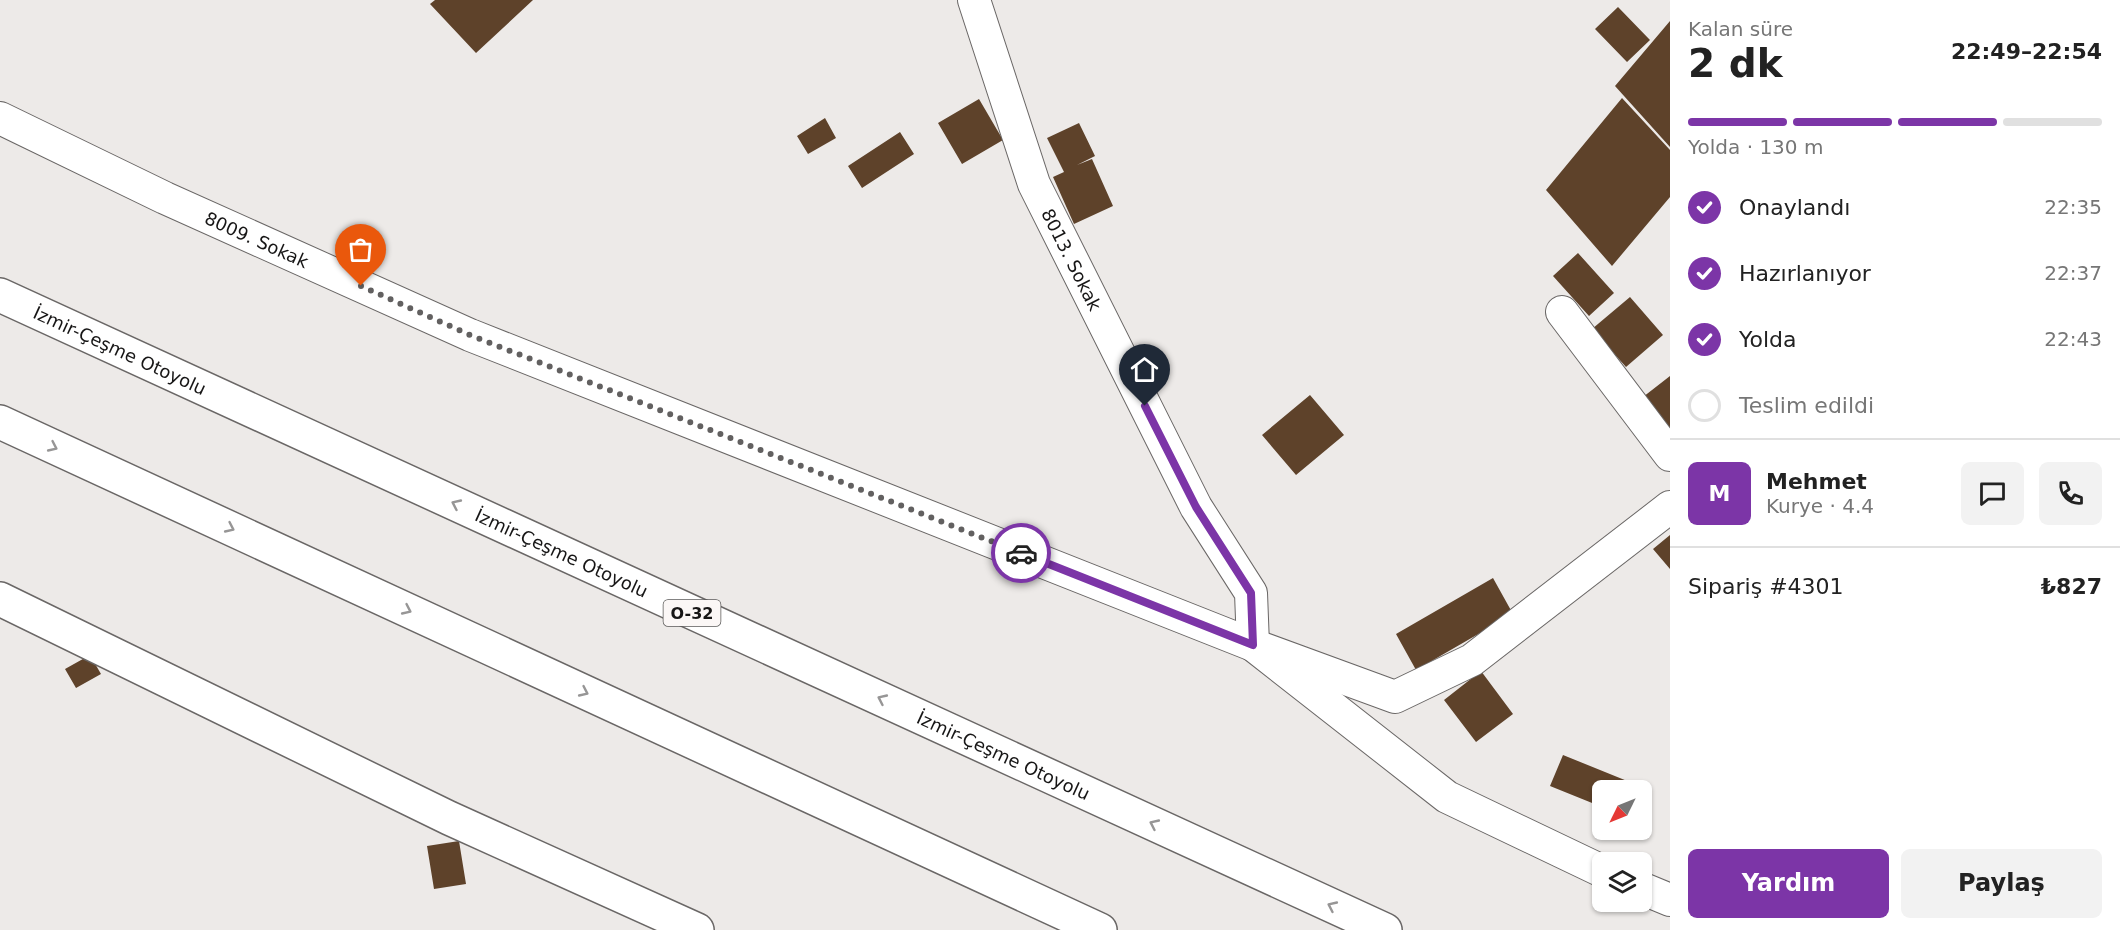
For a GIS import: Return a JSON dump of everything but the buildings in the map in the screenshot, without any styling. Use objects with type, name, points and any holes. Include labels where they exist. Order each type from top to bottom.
[{"type":"main road","name":"İzmir-Çeşme Otoyolu","points":[[0,295],[1385,930]]},
{"type":"main road","points":[[0,422],[1100,930]]},
{"type":"main road","points":[[0,600],[438,813],[698,930]]},
{"type":"street","name":"8013. Sokak","points":[[974,0],[1034,184],[1196,507],[1251,593],[1253,645]]},
{"type":"street","name":"8009. Sokak","points":[[0,118],[165,198],[470,335],[1253,645]]},
{"type":"street","points":[[1562,312],[1670,454]]},
{"type":"street","points":[[1253,645],[1395,697],[1472,660],[1670,507]]},
{"type":"street","points":[[1253,645],[1447,797],[1592,866]]},
{"type":"street","points":[[1652,893],[1670,900]]},
{"type":"way so far","points":[[361,286],[470,335],[1021,553]]},
{"type":"route","points":[[1021,553],[1253,645],[1251,593],[1196,507],[1145,406]]}]
